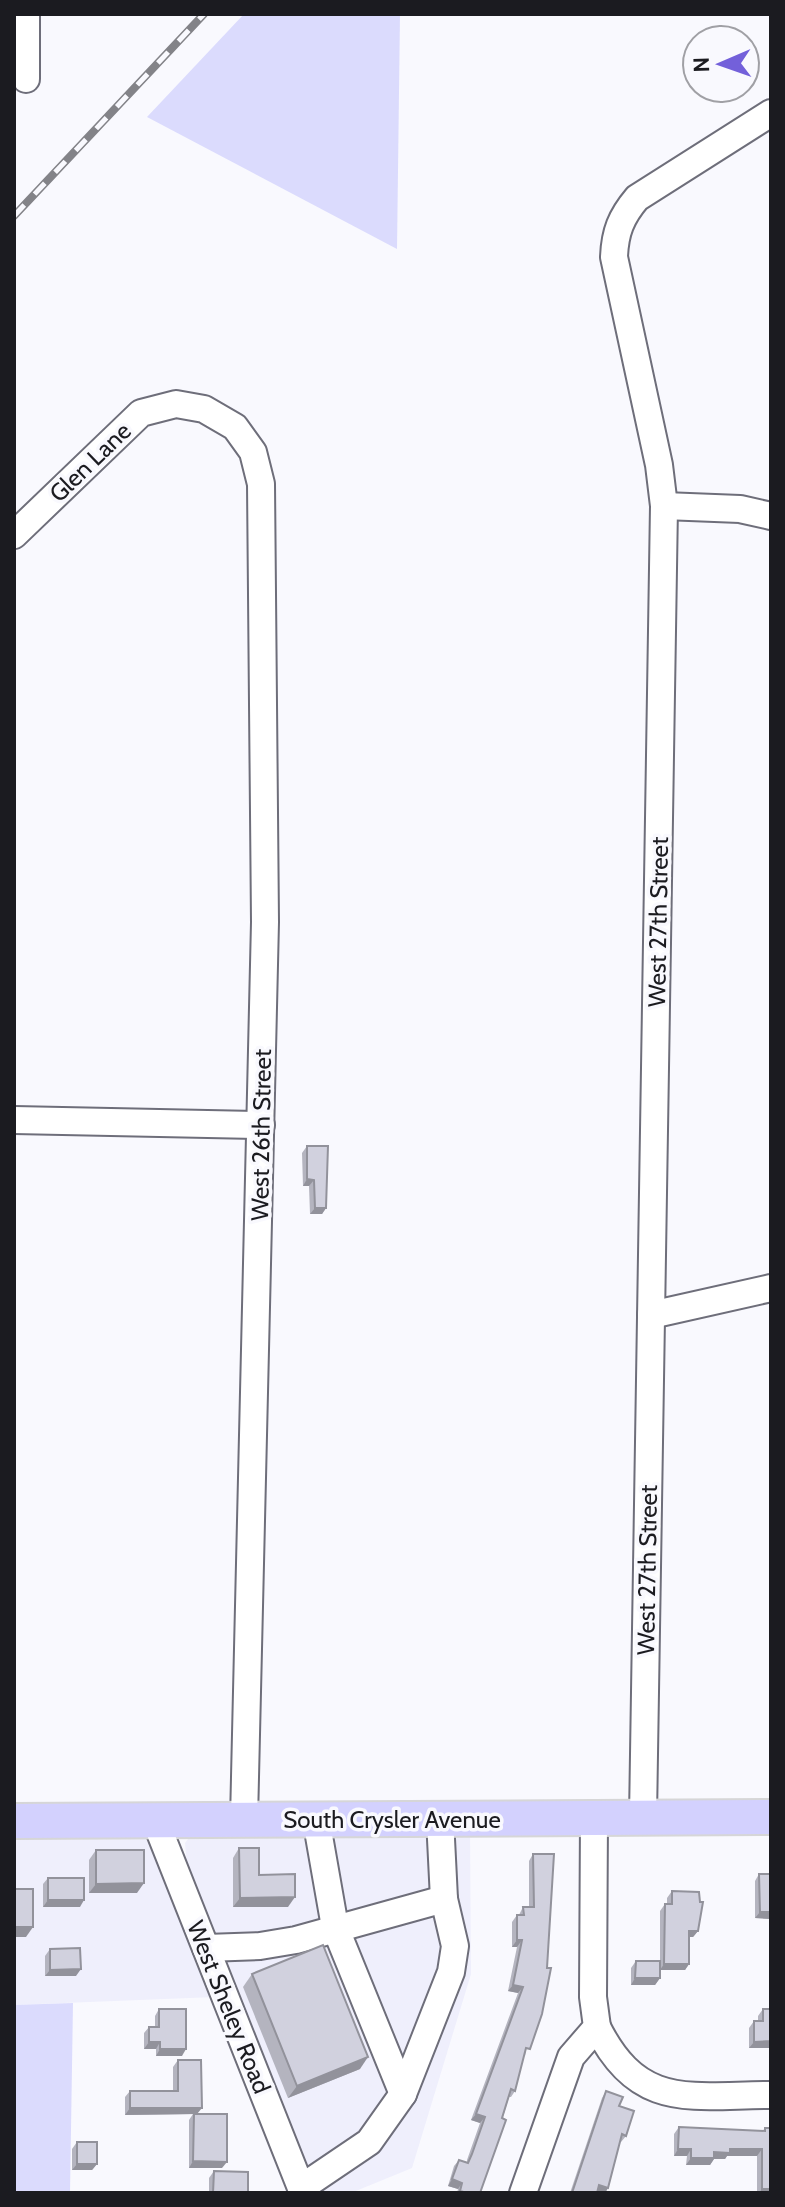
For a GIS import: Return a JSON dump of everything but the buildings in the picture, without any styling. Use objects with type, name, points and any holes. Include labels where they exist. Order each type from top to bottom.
[{"type":"main road","name":"South Crysler Avenue","points":[[14,1821],[771,1817]]},
{"type":"street","points":[[26,14],[26,79]]},
{"type":"street","name":"West 27th Street","points":[[643,1817],[664,506],[659,465],[614,257],[615,235],[623,215],[637,198],[771,113]]},
{"type":"street","name":"Glen Lane","points":[[14,535],[141,413],[176,404],[204,409],[235,427],[253,452]]},
{"type":"street","name":"West 26th Street","points":[[244,1820],[265,906],[261,484],[253,452]]},
{"type":"street","points":[[664,506],[740,509],[771,516]]},
{"type":"street","points":[[14,1120],[261,1125]]},
{"type":"street","points":[[651,1315],[771,1288]]},
{"type":"street","points":[[594,1818],[593,1997],[597,2027],[612,2058],[637,2081],[669,2095],[771,2095]]},
{"type":"street","points":[[316,1819],[335,1927],[403,2094]]},
{"type":"street","points":[[302,2190],[369,2142],[403,2094],[451,1972],[455,1946],[444,1899],[440,1819]]},
{"type":"street","name":"West Sheley Road","points":[[155,1820],[302,2190]]},
{"type":"street","points":[[206,1948],[260,1946],[444,1899]]},
{"type":"street","points":[[523,2193],[571,2057],[597,2027]]},
{"type":"shaded area","points":[[244,14],[400,14],[397,249],[147,117]]},
{"type":"shaded area","points":[[193,1832],[470,1832],[471,1974],[412,2168],[351,2193],[315,2193],[187,1866],[185,1843]]},
{"type":"shaded area","points":[[138,1834],[153,1844],[215,1997],[14,2005],[14,1835]]},
{"type":"shaded area","points":[[73,2003],[70,2193],[14,2193],[14,2005]]},
{"type":"railway","points":[[14,216],[204,14]]}]
